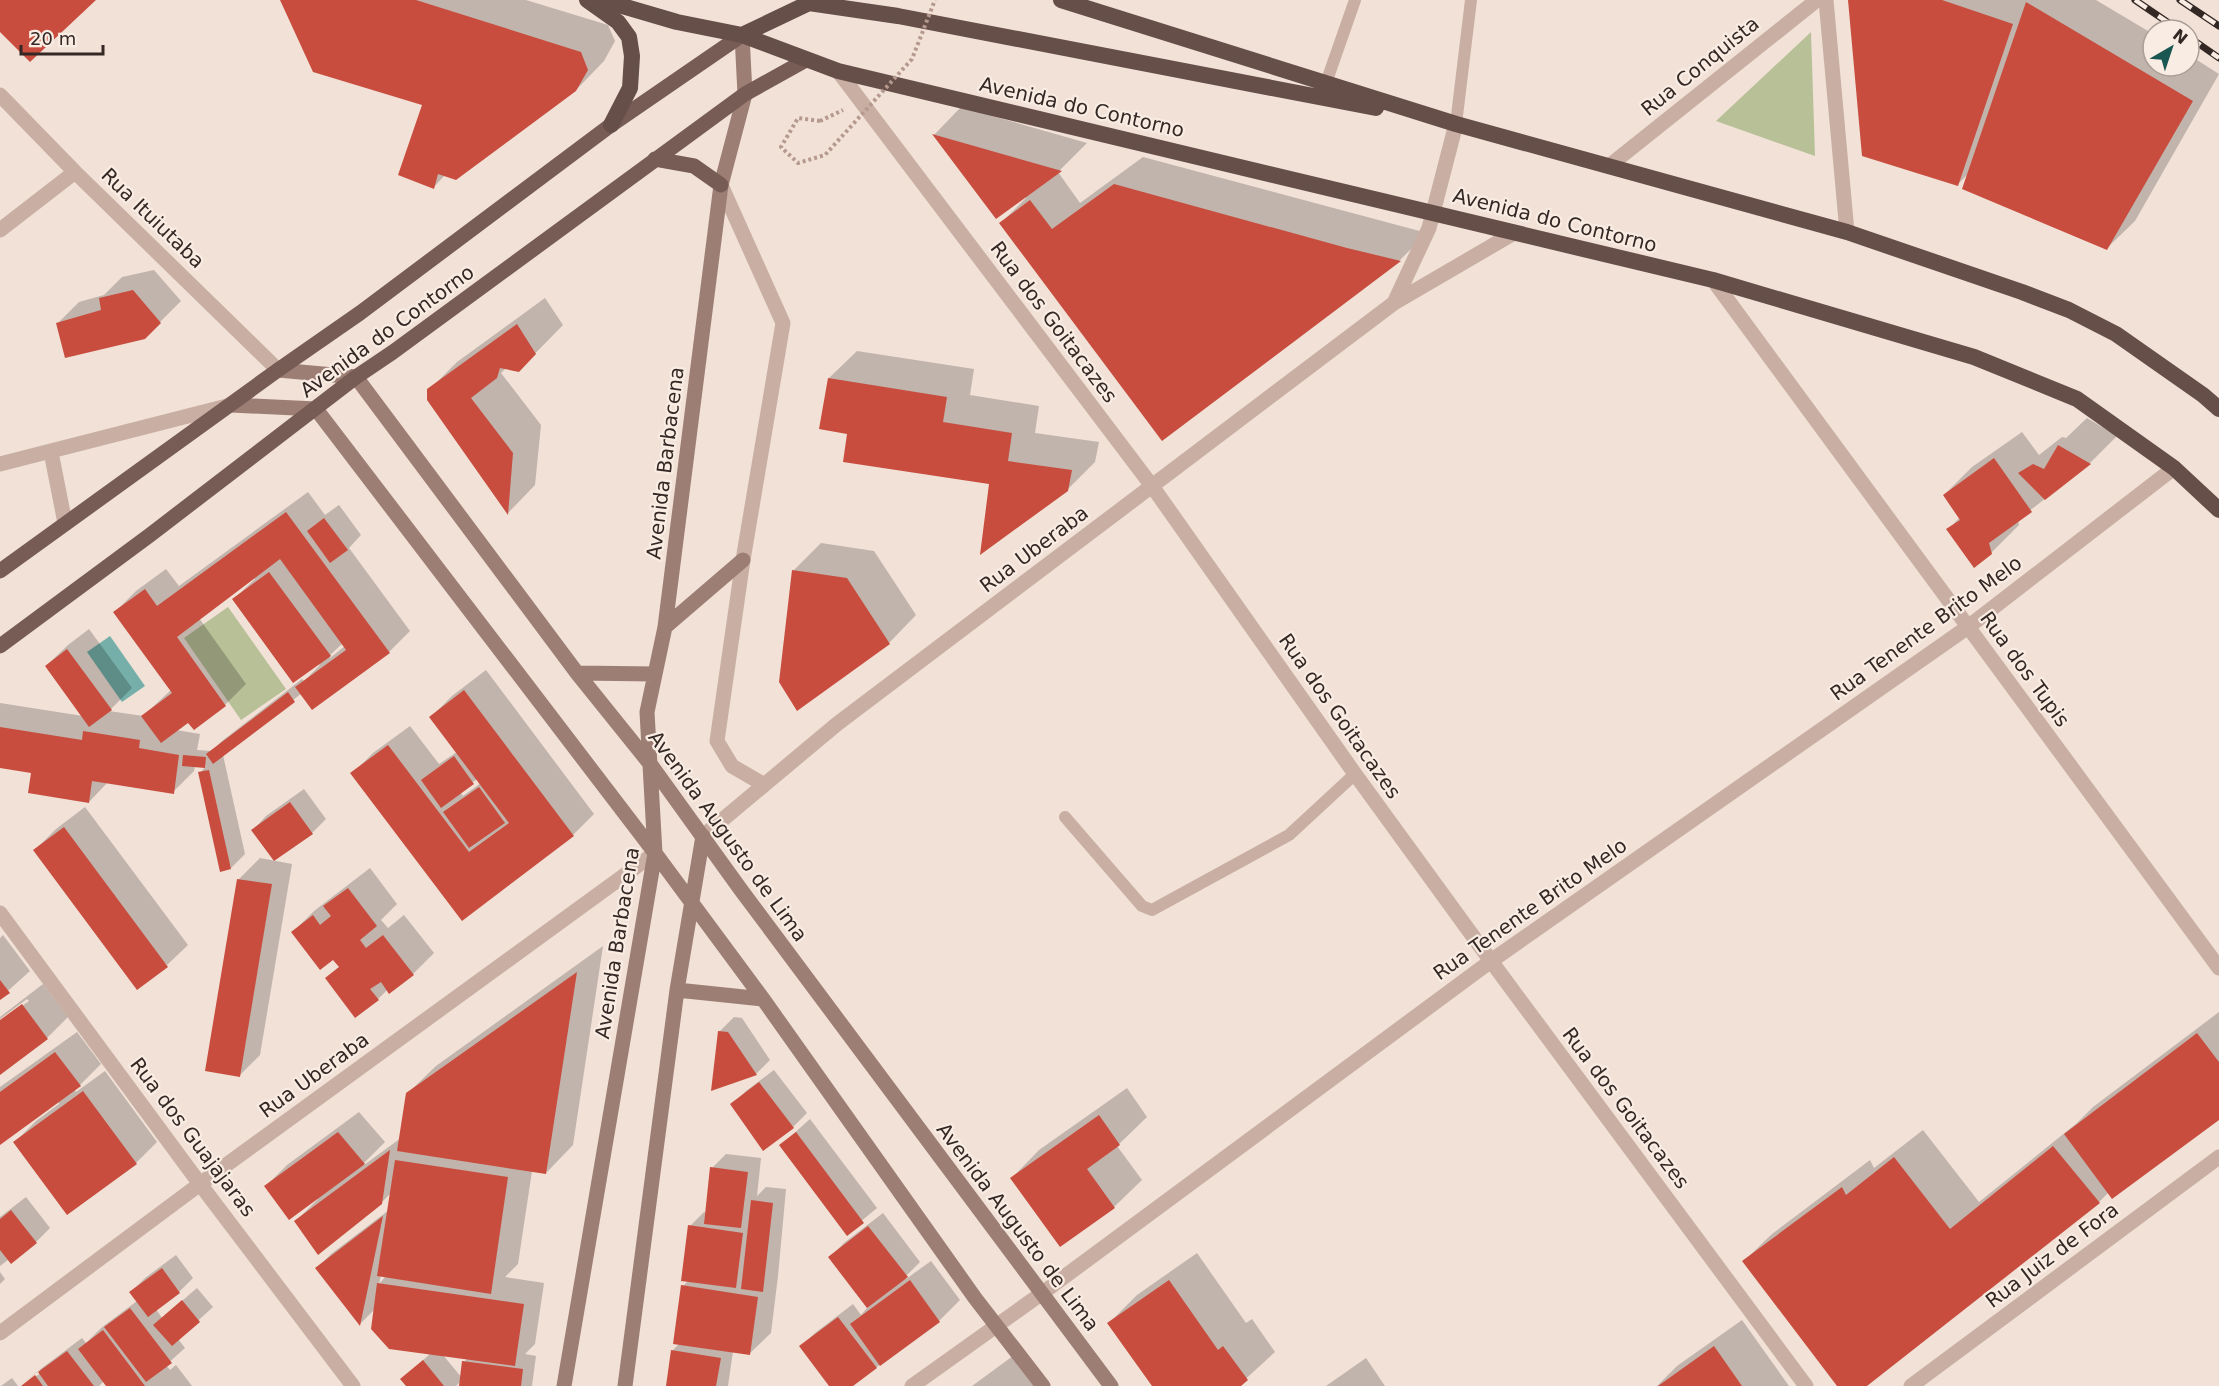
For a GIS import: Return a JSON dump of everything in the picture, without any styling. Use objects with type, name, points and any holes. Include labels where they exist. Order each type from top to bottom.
[{"type":"highway","points":[[587,0],[618,22],[629,37],[632,56],[630,88],[612,125]]},
{"type":"highway","name":"Avenida do Contorno","points":[[602,0],[677,22],[742,35],[838,71],[1713,280],[1984,361],[2077,399],[2174,468],[2219,510]]},
{"type":"highway","points":[[1061,0],[1456,124],[1847,232],[2022,291],[2069,310],[2116,334],[2204,395],[2219,409]]},
{"type":"highway","points":[[742,35],[809,3],[910,18],[1456,124]]},
{"type":"main road","name":"Avenida do Contorno","points":[[0,571],[278,370],[360,314],[612,125],[742,35]]},
{"type":"main road","name":"Avenida Barbacena","points":[[564,1386],[655,854],[646,712],[665,627],[721,184],[745,94],[742,35]]},
{"type":"main road","name":"Avenida do Contorno","points":[[0,646],[356,377],[655,159],[745,94],[806,60]]},
{"type":"main road","points":[[655,159],[694,166],[721,184]]},
{"type":"main road","points":[[278,370],[356,377]]},
{"type":"main road","name":"Avenida Augusto de Lima","points":[[356,377],[577,673],[651,765],[748,899],[1111,1386]]},
{"type":"main road","points":[[231,405],[316,409],[764,999],[975,1298],[1043,1386]]},
{"type":"main road","points":[[665,627],[743,560]]},
{"type":"main road","points":[[577,673],[655,674]]},
{"type":"main road","points":[[625,1386],[676,990],[703,836]]},
{"type":"main road","points":[[676,990],[764,999]]},
{"type":"street","name":"Rua Conquista","points":[[1609,166],[1817,0]]},
{"type":"street","points":[[1826,0],[1847,232]]},
{"type":"street","name":"Rua dos Goitacazes","points":[[838,71],[1152,486],[1355,774],[1806,1386]]},
{"type":"street","name":"Rua Ituiutaba","points":[[0,94],[75,172],[278,370]]},
{"type":"street","name":"Rua Uberaba","points":[[1394,303],[1430,228],[1456,124]]},
{"type":"street","points":[[0,230],[75,172]]},
{"type":"street","points":[[721,184],[783,323],[743,560],[717,741],[732,766],[763,784]]},
{"type":"street","name":"Rua Uberaba","points":[[703,836],[837,724],[1394,303],[1515,233]]},
{"type":"street","name":"Rua dos Tupis","points":[[1713,280],[2219,968]]},
{"type":"street","points":[[0,464],[231,405]]},
{"type":"street","points":[[51,452],[65,523]]},
{"type":"street","name":"Rua Tenente Brito Melo","points":[[912,1386],[1041,1294],[1491,961],[1968,627],[2174,468]]},
{"type":"street","name":"Rua Uberaba","points":[[0,1333],[200,1184],[655,854]]},
{"type":"street","name":"Rua dos Guajajaras","points":[[0,913],[200,1184],[353,1386]]},
{"type":"street","name":"Rua Juiz de Fora","points":[[1911,1386],[2219,1157]]},
{"type":"lane","points":[[1326,83],[1355,0]]},
{"type":"lane","points":[[1456,124],[1471,0]]},
{"type":"lane","points":[[1065,817],[1142,906],[1152,910],[1289,835],[1355,774]]},
{"type":"path","points":[[820,121],[798,118],[781,147],[798,163],[825,155],[912,58],[935,0]]},
{"type":"green space","points":[[1811,32],[1815,156],[1716,121]]},
{"type":"green space","points":[[228,607],[286,689],[241,720],[184,638]]},
{"type":"water","points":[[110,636],[145,686],[122,702],[87,652]]},
{"type":"building","points":[[0,0],[96,0],[30,62],[0,32]]},
{"type":"building","points":[[280,0],[416,0],[581,52],[588,70],[576,91],[456,180],[438,174],[434,189],[398,175],[422,105],[313,72]]},
{"type":"building","points":[[1848,0],[1942,0],[2013,24],[1958,186],[1862,156]]},
{"type":"building","points":[[2026,2],[2141,70],[2141,78],[2154,78],[2193,101],[2107,250],[1962,189]]},
{"type":"building","points":[[932,134],[1062,171],[996,219]]},
{"type":"building","points":[[1114,184],[1401,261],[1162,441],[999,223],[1030,200],[1052,229]]},
{"type":"building","points":[[133,290],[161,323],[145,339],[65,358],[56,323],[101,310],[99,298]]},
{"type":"building","points":[[517,324],[536,354],[519,372],[500,368],[497,378],[471,398],[513,453],[508,515],[427,400],[427,389]]},
{"type":"building","points":[[828,378],[947,397],[943,422],[1012,433],[1008,461],[1072,470],[1068,491],[980,555],[989,484],[843,462],[847,434],[819,429]]},
{"type":"building","points":[[2058,445],[2091,464],[2045,500],[2018,473],[2033,464],[2044,469]]},
{"type":"building","points":[[1994,458],[2032,512],[1989,543],[1992,554],[1974,568],[1946,529],[1960,520],[1943,495]]},
{"type":"building","points":[[286,512],[390,653],[312,710],[295,687],[346,650],[280,559],[177,637],[226,706],[194,730],[188,723],[161,743],[141,716],[172,693],[113,612],[145,589],[157,606]]},
{"type":"building","points":[[324,518],[348,550],[330,563],[307,531]]},
{"type":"building","points":[[792,570],[847,578],[890,644],[797,711],[779,682]]},
{"type":"building","points":[[269,572],[331,656],[293,683],[232,599]]},
{"type":"building","points":[[67,649],[112,710],[89,727],[45,666]]},
{"type":"building","points":[[464,690],[574,836],[462,921],[350,773],[388,745],[469,852],[509,823],[429,717]]},
{"type":"building","points":[[288,692],[295,702],[213,764],[206,754]]},
{"type":"building","points":[[0,727],[82,740],[83,731],[140,740],[139,748],[179,755],[174,794],[92,781],[89,803],[28,793],[31,773],[0,768]]},
{"type":"building","points":[[183,755],[206,757],[205,768],[182,766]]},
{"type":"building","points":[[454,756],[474,784],[441,808],[421,780]]},
{"type":"building","points":[[209,770],[231,869],[220,872],[198,772]]},
{"type":"building","points":[[479,787],[505,823],[469,848],[443,812]]},
{"type":"building","points":[[290,802],[313,834],[274,861],[251,830]]},
{"type":"building","points":[[64,827],[168,967],[137,990],[33,850]]},
{"type":"building","points":[[237,879],[272,884],[240,1077],[205,1071]]},
{"type":"building","points":[[348,888],[377,926],[360,940],[366,948],[383,935],[414,975],[389,994],[381,982],[370,989],[379,1000],[355,1018],[325,978],[339,967],[333,960],[320,970],[291,932],[313,915],[320,925],[331,916],[323,906]]},
{"type":"building","points":[[577,972],[546,1174],[397,1151],[406,1093]]},
{"type":"building","points":[[0,980],[10,993],[0,1000]]},
{"type":"building","points":[[22,1004],[48,1039],[0,1075],[0,1020]]},
{"type":"building","points":[[718,1031],[728,1032],[757,1075],[711,1091]]},
{"type":"building","points":[[2197,1033],[2219,1062],[2219,1120],[2112,1199],[2064,1134]]},
{"type":"building","points":[[55,1052],[81,1086],[0,1145],[0,1092]]},
{"type":"building","points":[[759,1082],[794,1128],[763,1151],[730,1104]]},
{"type":"building","points":[[83,1091],[137,1164],[67,1215],[13,1142]]},
{"type":"building","points":[[1099,1115],[1120,1145],[1087,1169],[1115,1208],[1060,1247],[1010,1178]]},
{"type":"building","points":[[338,1132],[365,1164],[289,1220],[264,1186]]},
{"type":"building","points":[[796,1132],[864,1223],[847,1236],[779,1145]]},
{"type":"building","points":[[2053,1146],[2100,1203],[1867,1386],[1837,1386],[1742,1261],[1842,1187],[1846,1195],[1894,1157],[1950,1229]]},
{"type":"building","points":[[390,1150],[382,1204],[318,1255],[294,1221]]},
{"type":"building","points":[[395,1160],[508,1177],[491,1294],[377,1276]]},
{"type":"building","points":[[710,1167],[748,1172],[741,1228],[704,1224]]},
{"type":"building","points":[[751,1200],[773,1203],[763,1292],[741,1289]]},
{"type":"building","points":[[11,1210],[37,1243],[11,1264],[0,1250],[0,1219]]},
{"type":"building","points":[[383,1216],[360,1326],[315,1268]]},
{"type":"building","points":[[688,1225],[743,1233],[736,1288],[681,1281]]},
{"type":"building","points":[[868,1226],[908,1277],[867,1308],[828,1257]]},
{"type":"building","points":[[162,1268],[180,1293],[148,1317],[129,1292]]},
{"type":"building","points":[[910,1280],[940,1322],[880,1366],[850,1324]]},
{"type":"building","points":[[1169,1280],[1218,1350],[1223,1346],[1248,1380],[1241,1386],[1152,1386],[1107,1323]]},
{"type":"building","points":[[377,1283],[524,1304],[515,1366],[389,1349],[371,1329]]},
{"type":"building","points":[[681,1285],[758,1297],[750,1355],[673,1344]]},
{"type":"building","points":[[182,1300],[200,1322],[172,1346],[153,1325]]},
{"type":"building","points":[[130,1308],[172,1363],[146,1382],[104,1327]]},
{"type":"building","points":[[838,1317],[877,1368],[853,1386],[829,1386],[799,1346]]},
{"type":"building","points":[[103,1330],[145,1386],[106,1386],[78,1349]]},
{"type":"building","points":[[1714,1346],[1742,1386],[1658,1386]]},
{"type":"building","points":[[671,1350],[721,1358],[716,1386],[666,1386]]},
{"type":"building","points":[[67,1351],[94,1386],[48,1386],[38,1372]]},
{"type":"building","points":[[423,1360],[444,1386],[406,1386],[400,1379]]},
{"type":"building","points":[[462,1361],[523,1369],[521,1386],[459,1386]]},
{"type":"building","points":[[35,1375],[43,1386],[21,1386]]},
{"type":"railway","points":[[2135,0],[2161,18]]},
{"type":"railway","points":[[2180,0],[2219,26]]},
{"type":"railway","points":[[2201,45],[2219,58]]}]
